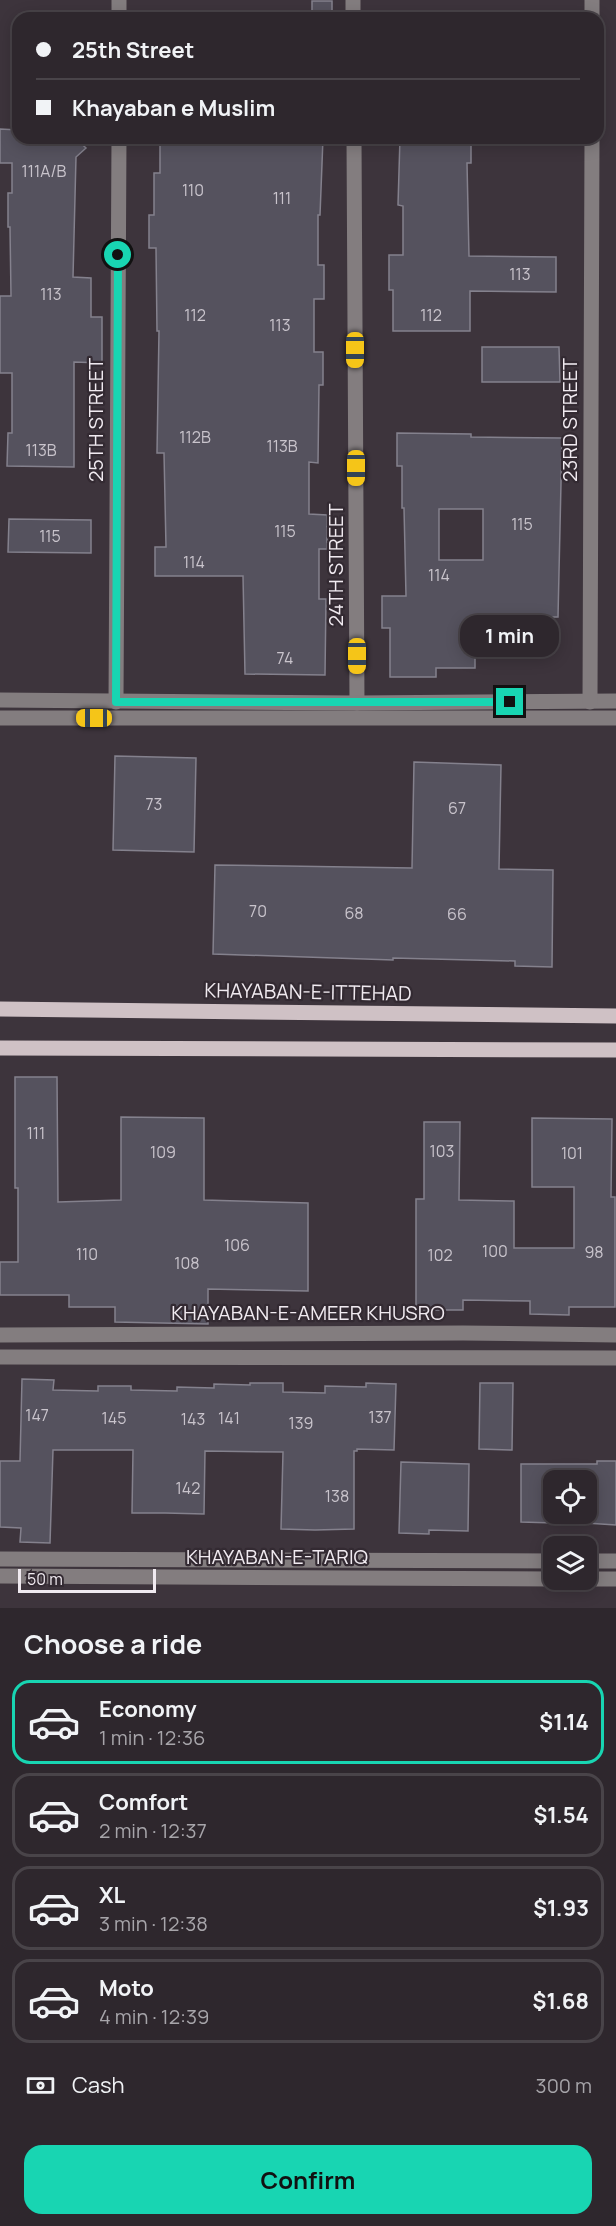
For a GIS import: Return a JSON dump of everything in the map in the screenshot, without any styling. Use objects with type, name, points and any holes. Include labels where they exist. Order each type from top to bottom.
[{"type":"main road","name":"KHAYABAN-E-ITTEHAD","points":[[0,1009],[616,1016]]},
{"type":"main road","points":[[0,1048],[616,1050]]},
{"type":"street","name":"25TH STREET","points":[[116,702],[119,144]]},
{"type":"street","name":"24TH STREET","points":[[354,144],[357,703]]},
{"type":"street","name":"23RD STREET","points":[[590,702],[592,144]]},
{"type":"street","points":[[0,700],[357,703],[616,701]]},
{"type":"street","points":[[470,703],[470,718]]},
{"type":"street","points":[[0,718],[616,718]]},
{"type":"street","points":[[476,1334],[483,1335],[489,1345],[484,1355],[477,1358]]},
{"type":"street","points":[[518,1358],[512,1352],[511,1345],[514,1337],[522,1334]]},
{"type":"street","name":"KHAYABAN-E-AMEER KHUSRO","points":[[0,1335],[616,1335]]},
{"type":"street","points":[[0,1356],[616,1358]]},
{"type":"street","name":"KHAYABAN-E-TARIQ","points":[[0,1559],[543,1561]]},
{"type":"street","points":[[203,1560],[208,1562],[210,1567],[208,1575],[203,1577]]},
{"type":"street","points":[[462,1579],[454,1569],[459,1562],[465,1561]]},
{"type":"street","points":[[597,1561],[616,1561]]},
{"type":"street","name":"KHAYABAN-E-TARIQ","points":[[0,1576],[543,1579]]},
{"type":"street","points":[[597,1579],[616,1580]]},
{"type":"building","points":[[312,1],[332,1],[332,12],[312,12]]},
{"type":"building","points":[[0,129],[12,130],[12,144],[82,144],[86,148],[76,157],[73,277],[91,278],[91,317],[102,317],[102,363],[74,362],[74,467],[7,466],[8,433],[12,433],[12,373],[0,373],[0,296],[11,296],[8,193],[12,193],[12,163],[0,163]]},
{"type":"building","points":[[160,144],[323,144],[320,215],[318,215],[318,265],[324,265],[324,299],[314,299],[314,352],[323,352],[323,385],[319,385],[318,463],[309,462],[309,514],[327,515],[327,549],[319,549],[319,599],[326,599],[325,675],[245,674],[243,576],[155,576],[155,547],[166,547],[164,453],[157,453],[159,331],[157,331],[156,248],[149,248],[149,215],[154,215],[154,173],[160,173]]},
{"type":"building","points":[[400,144],[471,144],[471,163],[467,163],[469,256],[556,257],[556,292],[470,291],[470,331],[393,331],[393,290],[389,290],[389,255],[403,255],[403,206],[398,205]]},
{"type":"building","points":[[482,347],[559,347],[560,382],[482,382]]},
{"type":"building","points":[[397,433],[562,438],[558,617],[475,617],[475,668],[436,668],[436,677],[390,677],[390,628],[382,628],[382,596],[406,596],[402,466],[397,466]],"holes":[[[439,509],[483,509],[483,560],[439,560]]]},
{"type":"building","points":[[9,519],[91,520],[91,553],[8,552]]},
{"type":"building","points":[[115,756],[196,758],[194,852],[113,850]]},
{"type":"building","points":[[414,762],[501,765],[499,869],[553,870],[552,967],[515,966],[515,961],[393,958],[393,960],[213,954],[215,865],[412,868]]},
{"type":"building","points":[[15,1077],[57,1077],[58,1202],[121,1200],[121,1117],[204,1118],[204,1200],[308,1203],[308,1291],[208,1289],[208,1324],[115,1322],[115,1307],[69,1307],[69,1295],[0,1295],[0,1262],[18,1262]]},
{"type":"building","points":[[532,1118],[612,1119],[611,1197],[615,1197],[615,1307],[569,1307],[569,1315],[530,1314],[530,1301],[463,1300],[463,1310],[416,1310],[416,1199],[424,1199],[424,1122],[460,1122],[459,1200],[514,1201],[514,1248],[574,1248],[574,1187],[532,1187]]},
{"type":"building","points":[[22,1379],[54,1380],[53,1390],[98,1391],[98,1386],[131,1386],[131,1390],[177,1391],[177,1387],[214,1388],[214,1384],[283,1383],[283,1392],[325,1393],[325,1386],[366,1387],[366,1383],[396,1384],[394,1450],[357,1449],[354,1451],[354,1529],[315,1530],[281,1529],[283,1452],[205,1451],[204,1514],[132,1513],[133,1450],[53,1450],[50,1543],[20,1542],[21,1528],[0,1527],[0,1461],[20,1461]]},
{"type":"building","points":[[480,1383],[513,1383],[512,1450],[479,1449]]},
{"type":"building","points":[[597,1461],[616,1461],[616,1525],[597,1524],[597,1470],[543,1470],[543,1523],[521,1522],[521,1464],[597,1464]]},
{"type":"building","points":[[401,1462],[469,1464],[468,1531],[429,1530],[429,1534],[399,1533]]},
{"type":"route","points":[[118,255],[116,702],[510,702]]}]
